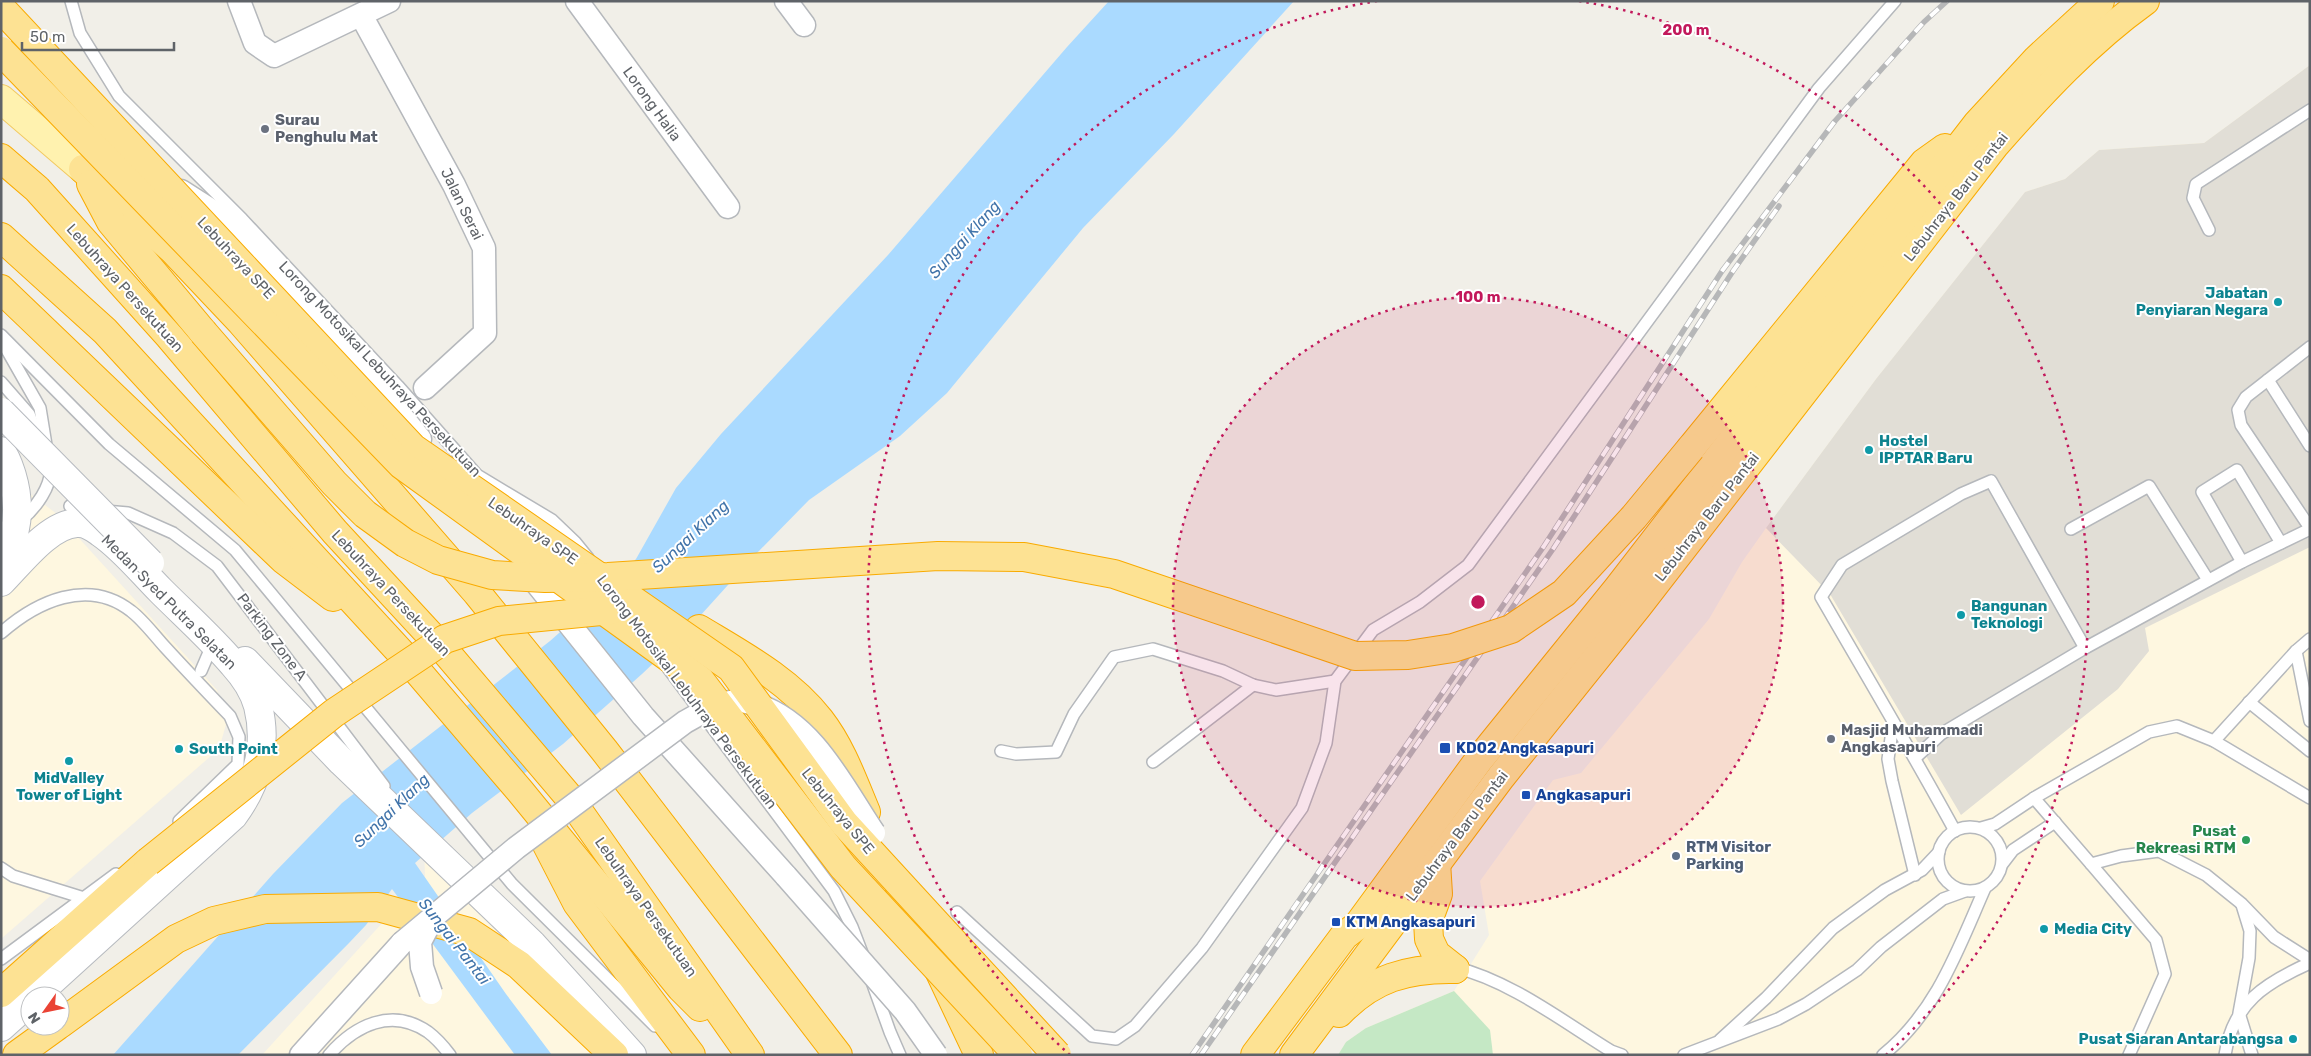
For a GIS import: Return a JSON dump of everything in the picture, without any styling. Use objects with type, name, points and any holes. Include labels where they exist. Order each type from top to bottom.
[{"type":"highway","points":[[2,1],[39,60]]},
{"type":"highway","name":"Lebuhraya Baru Pantai","points":[[1255,1055],[1344,936],[1358,924],[1478,761],[1624,580],[1977,124],[2037,59],[2100,1]]},
{"type":"highway","name":"Lebuhraya Baru Pantai","points":[[1294,1055],[1436,862],[1644,599],[1995,145],[2058,75],[2126,15],[2145,1]]},
{"type":"highway","name":"Lebuhraya SPE","points":[[1,8],[413,448],[732,668],[844,823],[1057,1055]]},
{"type":"highway","points":[[1,22],[293,326],[328,378],[370,470]]},
{"type":"highway","name":"Lebuhraya SPE","points":[[1,51],[402,465],[700,680],[842,867],[1018,1055]]},
{"type":"highway","points":[[83,169],[110,222],[334,483],[366,514],[405,543],[438,560],[492,575],[545,578],[608,577],[938,556],[1024,557],[1114,574],[1355,656],[1408,655],[1453,648],[1511,629],[1564,593],[1634,517],[1924,163],[1977,124]]},
{"type":"highway","name":"Lebuhraya Persekutuan","points":[[1,158],[37,189],[136,300],[335,532],[445,651],[568,796],[750,1055]]},
{"type":"highway","points":[[83,169],[151,230],[241,322],[477,593],[604,750],[841,1052]]},
{"type":"highway","points":[[1,237],[105,331],[385,635],[520,791],[681,988],[750,1055]]},
{"type":"highway","points":[[1,288],[283,559],[385,635]]},
{"type":"highway","points":[[1,993],[148,862],[334,713],[445,639],[499,621],[589,610],[641,608],[699,629],[754,663],[792,690],[820,721],[848,768],[874,833],[979,1055]]},
{"type":"highway","points":[[520,791],[577,903],[692,1055]]},
{"type":"highway","points":[[1436,862],[1438,894],[1428,921],[1429,939],[1438,957],[1455,969]]},
{"type":"highway","points":[[70,1017],[176,939],[214,921],[265,909],[378,907],[469,932],[525,954],[614,1055]]},
{"type":"highway","points":[[1299,1055],[1344,1008],[1374,984],[1394,976],[1428,968],[1455,969]]},
{"type":"highway","points":[[17,1055],[44,1036]]},
{"type":"main road","points":[[1,99],[83,169]]},
{"type":"street","points":[[239,1],[255,43],[274,56],[389,1]]},
{"type":"street","name":"Lorong Halia","points":[[577,1],[728,207]]},
{"type":"street","points":[[786,1],[804,25]]},
{"type":"street","name":"Jalan Serai","points":[[361,15],[454,185],[484,248],[485,333],[425,388]]},
{"type":"street","points":[[136,162],[217,214],[286,290],[373,380],[643,716],[905,1011],[936,1055]]},
{"type":"street","points":[[1,412],[342,762],[424,840],[525,954],[632,1055]]},
{"type":"street","points":[[1,451],[6,457],[18,495],[18,518],[4,559]]},
{"type":"street","name":"Medan Syed Putra Selatan","points":[[1,582],[58,528],[78,522],[89,525],[103,534],[134,563],[233,664],[247,683],[257,704],[262,729],[260,757],[251,789],[233,816],[46,986]]},
{"type":"street","points":[[301,1055],[402,943],[434,915],[516,848],[685,722],[706,710],[737,701],[774,711],[791,722],[828,764],[874,833]]},
{"type":"street","points":[[431,993],[422,967],[420,942],[434,915]]},
{"type":"street","points":[[1,1027],[20,1010]]},
{"type":"lane","name":"Lorong Motosikal Lebuhraya Persekutuan","points":[[71,1],[80,33],[120,96],[242,219],[398,386],[477,476],[552,520],[575,542],[834,891],[852,927],[900,1055]]},
{"type":"lane","points":[[957,912],[1092,1036],[1116,1039],[1135,1026],[1202,948],[1302,808],[1326,743],[1335,682],[1374,630],[1420,602],[1468,565],[1819,88],[1896,1]]},
{"type":"lane","points":[[2209,230],[2193,198],[2196,184],[2310,110]]},
{"type":"lane","points":[[1,335],[109,444],[235,550],[512,884],[685,1055]]},
{"type":"lane","points":[[1,340],[40,408],[52,478],[23,518]]},
{"type":"lane","points":[[1915,758],[1941,734],[2084,648],[2208,580],[2310,528],[2241,426],[2238,410],[2246,397],[2310,348]]},
{"type":"lane","points":[[2268,380],[2310,446]]},
{"type":"lane","points":[[1,382],[29,414],[52,478]]},
{"type":"lane","points":[[2242,562],[2202,492],[2237,470],[2282,543]]},
{"type":"lane","points":[[1955,831],[1915,758],[1893,724],[1821,597],[1842,565],[1961,494],[1991,481],[2084,648]]},
{"type":"lane","points":[[2071,529],[2149,486],[2208,580]]},
{"type":"lane","name":"Parking Zone A","points":[[70,506],[128,513],[172,533],[217,566],[336,721],[424,840]]},
{"type":"lane","points":[[1,634],[37,607],[56,599],[82,594],[105,597],[131,610],[230,716],[239,736],[238,764],[150,850],[1,959]]},
{"type":"lane","points":[[2214,741],[2296,651],[2310,639]]},
{"type":"lane","points":[[201,671],[213,643]]},
{"type":"lane","points":[[1001,751],[1016,754],[1056,752],[1074,714],[1114,657],[1153,648],[1222,671],[1253,685],[1276,690],[1335,682]]},
{"type":"lane","points":[[2296,651],[2310,721]]},
{"type":"lane","points":[[1153,762],[1253,685]]},
{"type":"lane","points":[[2249,702],[2310,751]]},
{"type":"lane","points":[[1893,724],[1888,759],[1915,875]]},
{"type":"lane","points":[[2055,822],[2013,850],[2003,862],[2000,873],[1985,888],[1965,891],[1955,888],[1947,881],[1940,867],[1939,852],[1942,842],[1955,831],[1970,827],[1981,828],[1995,824],[2034,798],[2149,732],[2177,726],[2214,741],[2310,798]]},
{"type":"lane","points":[[2034,798],[2156,940],[2165,974],[2129,1055]]},
{"type":"lane","points":[[1981,828],[1998,842],[2003,862]]},
{"type":"lane","points":[[2090,864],[2121,856],[2159,851],[2206,875],[2242,904],[2274,937],[2310,961],[2264,987],[2239,1013]]},
{"type":"lane","points":[[1715,1044],[1766,998],[1833,928],[1885,890],[1915,875],[1939,852]]},
{"type":"lane","points":[[1,868],[13,876],[84,898]]},
{"type":"lane","points":[[1883,1055],[1920,1016],[1944,981],[1985,888]]},
{"type":"lane","points":[[1684,1055],[1778,1019],[1806,1004],[1856,970],[1881,947],[1943,898],[1965,891]]},
{"type":"lane","points":[[2225,1055],[2228,1035],[2239,1013],[2249,958],[2250,931],[2242,904]]},
{"type":"lane","points":[[1455,969],[1451,966],[1490,980],[1529,1000],[1611,1051],[1622,1055]]},
{"type":"lane","points":[[2239,1013],[2252,1055]]},
{"type":"lane","points":[[329,1055],[354,1030],[392,1020],[410,1023],[429,1033],[450,1055]]},
{"type":"shaded area","name":"Angkasapuri","points":[[2310,65],[2310,1055],[1338,1055],[1346,1042],[1366,1028],[1454,991],[1489,935],[1480,881],[1553,780],[1581,773],[1709,619],[1742,562],[1876,379],[2025,192],[2065,179],[2099,150],[2204,143]]},
{"type":"shaded area","points":[[2310,65],[2310,547],[2145,628],[2149,651],[2118,689],[1961,815],[1830,594],[1766,528],[1876,379],[2025,192],[2065,179],[2099,150],[2204,143]]},
{"type":"shaded area","points":[[1,472],[57,514],[217,690],[227,721],[219,749],[1,939]]},
{"type":"shaded area","points":[[424,844],[613,1055],[262,1055],[425,876]]},
{"type":"green space","points":[[1454,991],[1490,1030],[1493,1055],[1338,1055],[1346,1042],[1366,1028]]},
{"type":"water","points":[[1109,1],[1294,1],[1174,134],[1083,228],[947,393],[900,436],[809,500],[756,554],[681,637],[642,674],[563,744],[472,813],[415,863],[506,994],[552,1055],[515,1055],[392,889],[366,925],[238,1055],[113,1055],[273,874],[342,803],[550,641],[602,595],[636,559],[676,488],[721,434],[888,255]]},
{"type":"railway","points":[[1192,1055],[1544,546],[1722,271],[1835,121],[1924,22],[1947,1]]},
{"type":"railway","points":[[1201,1055],[1553,549],[1733,271],[1779,206]]},
{"type":"place","name":"Surau Penghulu Mat","points":[[265,129]]},
{"type":"place","name":"Jabatan Penyiaran Negara","points":[[2278,302]]},
{"type":"place","name":"Hostel IPPTAR Baru","points":[[1869,450]]},
{"type":"place","name":"Bangunan Teknologi","points":[[1961,615]]},
{"type":"place","name":"Masjid Muhammadi Angkasapuri","points":[[1831,739]]},
{"type":"place","name":"KD02 Angkasapuri","points":[[1445,748]]},
{"type":"place","name":"South Point","points":[[179,749]]},
{"type":"place","name":"MidValley Tower of Light","points":[[69,761]]},
{"type":"place","name":"Angkasapuri","points":[[1526,795]]},
{"type":"place","name":"Pusat Rekreasi RTM","points":[[2246,840]]},
{"type":"place","name":"RTM Visitor Parking","points":[[1676,856]]},
{"type":"place","name":"KTM Angkasapuri","points":[[1336,922]]},
{"type":"place","name":"Media City","points":[[2044,929]]},
{"type":"place","name":"Pusat Siaran Antarabangsa","points":[[2293,1039]]},
{"type":"water label","name":"Sungai Klang","points":[[964,239]]},
{"type":"water label","name":"Sungai Klang","points":[[690,536]]},
{"type":"water label","name":"Sungai Klang","points":[[391,810]]},
{"type":"water label","name":"Sungai Pantai","points":[[455,941]]}]
